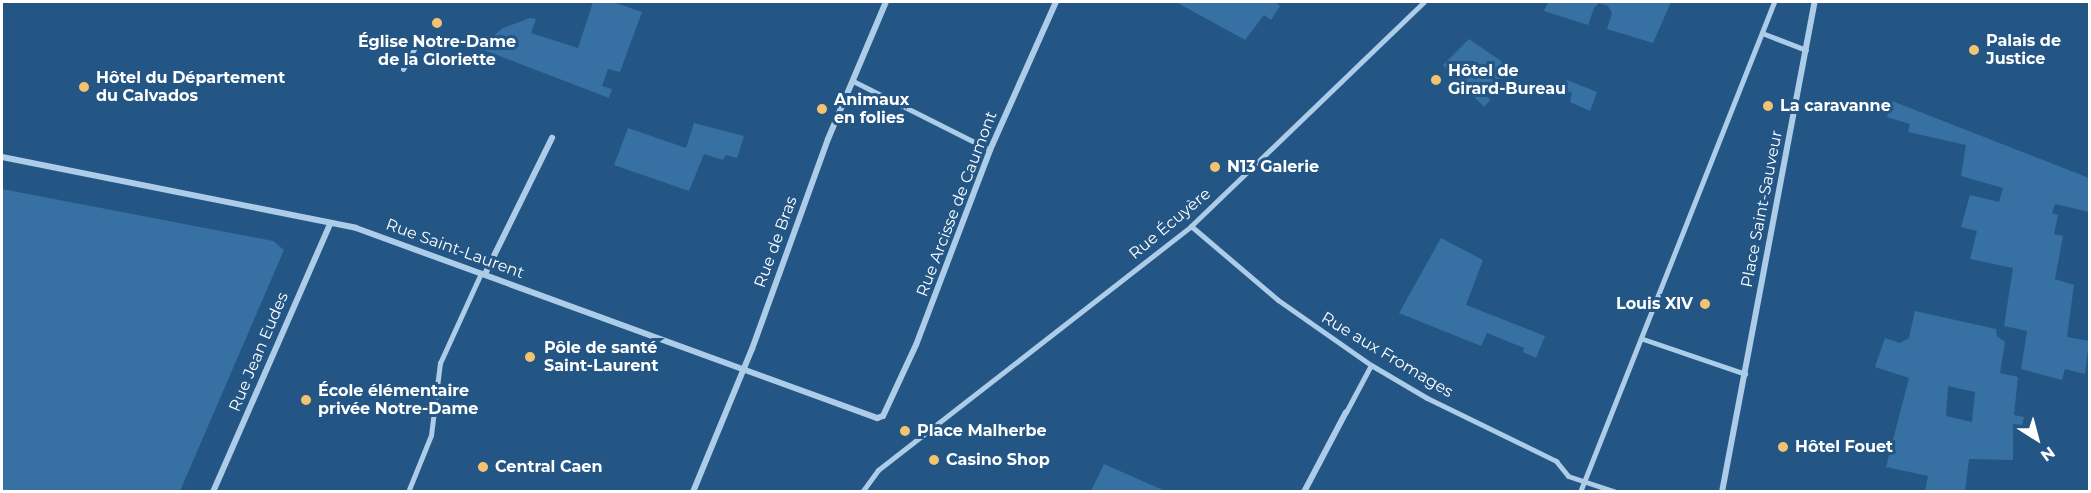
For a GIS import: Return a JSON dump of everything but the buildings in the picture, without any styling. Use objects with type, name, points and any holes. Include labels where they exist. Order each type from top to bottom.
[{"type":"street","name":"Rue de Bras","points":[[693,492],[744,369],[852,81],[886,2]]},
{"type":"street","name":"Rue Arcisse de Caumont","points":[[883,416],[941,282],[990,150],[1056,2]]},
{"type":"street","name":"Rue Écuyère","points":[[862,492],[878,470],[972,401],[1191,226],[1424,2]]},
{"type":"street","points":[[1580,492],[1774,2]]},
{"type":"street","name":"Place Saint-Sauveur","points":[[1722,492],[1815,2]]},
{"type":"street","points":[[1762,33],[1806,50]]},
{"type":"street","points":[[402,69],[416,47]]},
{"type":"street","points":[[852,81],[990,150]]},
{"type":"street","points":[[408,492],[431,435],[440,363],[552,138]]},
{"type":"street","name":"Rue Saint-Laurent","points":[[2,157],[356,228],[870,417],[883,416]]},
{"type":"street","name":"Rue Jean Eudes","points":[[213,492],[330,224]]},
{"type":"street","name":"Rue aux Fromages","points":[[1191,226],[1278,300],[1371,365],[1427,398],[1556,461],[1568,476],[1583,483]]},
{"type":"street","points":[[1642,339],[1745,374]]},
{"type":"street","points":[[1304,492],[1371,365]]},
{"type":"street","points":[[1583,483],[1616,492]]},
{"type":"shaded area","points":[[593,2],[613,2],[642,12],[620,72],[608,69],[602,86],[612,89],[609,98],[484,50],[487,41],[503,28],[530,18],[536,19],[531,33],[578,48]]},
{"type":"shaded area","points":[[1176,2],[1275,2],[1280,6],[1271,20],[1264,15],[1245,40]]},
{"type":"shaded area","points":[[1548,2],[1671,2],[1653,43],[1607,29],[1612,13],[1608,6],[1599,3],[1594,8],[1588,25],[1544,11]]},
{"type":"shaded area","points":[[1469,39],[1501,61],[1505,73],[1487,96],[1490,100],[1484,107],[1443,65]]},
{"type":"shaded area","points":[[1567,80],[1597,92],[1590,111],[1570,102],[1572,93],[1563,89]]},
{"type":"shaded area","points":[[1892,101],[2089,178],[2089,212],[2055,204],[2052,213],[2058,215],[2054,234],[2063,236],[2055,279],[2074,285],[2067,337],[2089,341],[2085,374],[2065,369],[2062,380],[2021,369],[2027,331],[2004,326],[2013,268],[1970,259],[1977,231],[1961,227],[1970,195],[1999,202],[2003,188],[1961,176],[1966,145],[1908,132],[1910,124],[1887,117]]},
{"type":"shaded area","points":[[694,123],[744,136],[737,158],[726,155],[723,160],[704,154],[689,191],[614,165],[628,128],[686,148]]},
{"type":"shaded area","points":[[2,189],[273,241],[284,250],[180,491],[2,491]]},
{"type":"shaded area","points":[[1441,238],[1483,260],[1466,305],[1545,336],[1536,358],[1523,352],[1524,348],[1487,333],[1481,346],[1399,313]]},
{"type":"shaded area","points":[[1915,311],[1996,329],[1997,336],[2005,342],[2000,373],[2018,377],[2014,415],[2024,417],[2022,425],[2013,424],[2013,460],[1969,459],[1965,491],[1925,491],[1928,476],[1886,467],[1909,378],[1875,367],[1885,338],[1900,343],[1909,338]],"holes":[[[1948,386],[1975,392],[1972,422],[1946,416]]]},
{"type":"shaded area","points":[[1104,464],[1156,487],[1166,491],[1091,491]]},
{"type":"place","name":"Église Notre-Dame de la Gloriette","points":[[437,23]]},
{"type":"place","name":"Palais de Justice","points":[[1974,50]]},
{"type":"place","name":"Hôtel de Girard-Bureau","points":[[1436,80]]},
{"type":"place","name":"Hôtel du Département du Calvados","points":[[84,87]]},
{"type":"place","name":"La caravanne","points":[[1768,106]]},
{"type":"place","name":"Animaux en folies","points":[[822,109]]},
{"type":"place","name":"N13 Galerie","points":[[1215,167]]},
{"type":"place","name":"Louis XIV","points":[[1705,304]]},
{"type":"place","name":"Pôle de santé Saint-Laurent","points":[[530,357]]},
{"type":"place","name":"École élémentaire privée Notre-Dame","points":[[306,400]]},
{"type":"place","name":"Place Malherbe","points":[[905,431]]},
{"type":"place","name":"Hôtel Fouet","points":[[1783,447]]},
{"type":"place","name":"Casino Shop","points":[[934,460]]},
{"type":"place","name":"Central Caen","points":[[483,467]]}]
